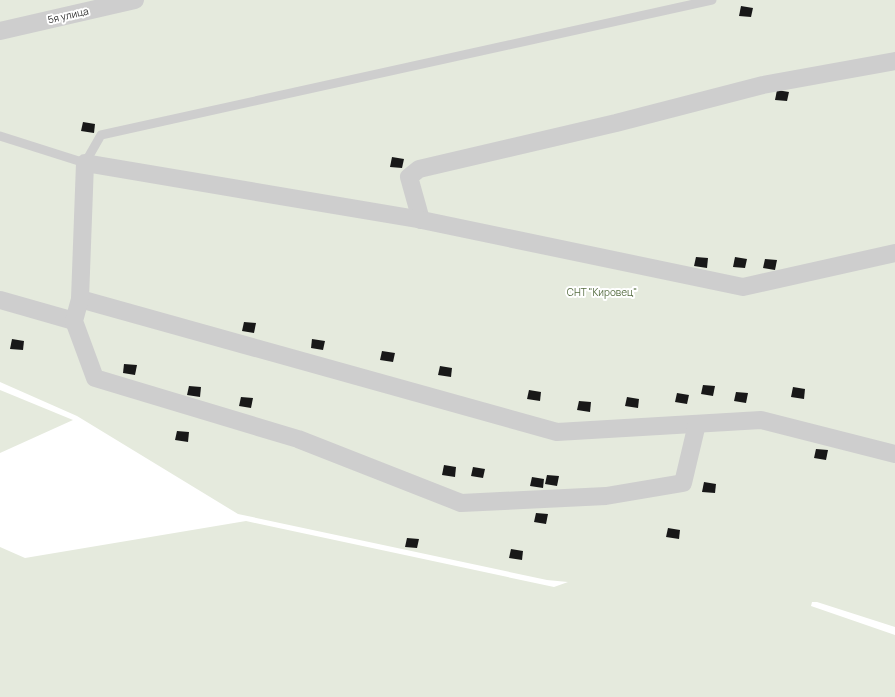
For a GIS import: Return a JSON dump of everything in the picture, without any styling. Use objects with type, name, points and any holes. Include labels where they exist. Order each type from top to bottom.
[{"type":"street","name":"5я улица","points":[[0,31],[135,0]]},
{"type":"street","points":[[421,220],[409,177],[419,168],[616,123],[763,85],[895,61]]},
{"type":"street","points":[[697,424],[683,484],[606,496],[461,503],[298,439],[95,378],[74,320],[80,299],[85,163],[421,220],[743,287],[895,253]]},
{"type":"street","points":[[80,299],[557,432],[761,420],[895,454]]},
{"type":"street","points":[[0,300],[74,320]]},
{"type":"lane","points":[[0,136],[85,163],[101,135],[712,0]]},
{"type":"green space","name":"СНТ \"Кировец\"","points":[[0,0],[895,0],[895,627],[817,602],[812,602],[811,606],[895,635],[895,697],[0,697],[0,547],[25,558],[246,521],[554,587],[568,582],[547,580],[238,514],[77,416],[0,382]]},
{"type":"green space","points":[[0,390],[73,420],[0,453]]},
{"type":"building","points":[[741,6],[753,8],[751,17],[739,16]]},
{"type":"building","points":[[777,90],[789,92],[787,101],[775,100]]},
{"type":"building","points":[[83,122],[95,124],[94,133],[81,131]]},
{"type":"building","points":[[392,157],[404,159],[402,168],[390,167]]},
{"type":"building","points":[[696,257],[708,258],[707,268],[694,266]]},
{"type":"building","points":[[735,257],[747,259],[745,268],[733,267]]},
{"type":"building","points":[[765,259],[777,260],[775,270],[763,268]]},
{"type":"building","points":[[244,322],[256,323],[254,333],[242,331]]},
{"type":"building","points":[[12,339],[24,341],[23,350],[10,349]]},
{"type":"building","points":[[312,339],[325,341],[323,350],[311,348]]},
{"type":"building","points":[[382,351],[395,353],[393,362],[380,360]]},
{"type":"building","points":[[124,364],[137,365],[135,375],[123,373]]},
{"type":"building","points":[[440,366],[452,368],[451,377],[438,375]]},
{"type":"building","points":[[703,385],[715,386],[713,396],[701,394]]},
{"type":"building","points":[[189,386],[201,387],[200,397],[187,395]]},
{"type":"building","points":[[793,387],[805,389],[804,399],[791,397]]},
{"type":"building","points":[[529,390],[541,392],[540,401],[527,399]]},
{"type":"building","points":[[736,392],[748,393],[746,403],[734,401]]},
{"type":"building","points":[[677,393],[689,395],[687,404],[675,402]]},
{"type":"building","points":[[241,397],[253,398],[251,408],[239,406]]},
{"type":"building","points":[[627,397],[639,399],[638,408],[625,406]]},
{"type":"building","points":[[579,401],[591,402],[590,412],[577,410]]},
{"type":"building","points":[[177,431],[189,432],[188,442],[175,440]]},
{"type":"building","points":[[816,449],[828,450],[826,460],[814,458]]},
{"type":"building","points":[[444,465],[456,467],[455,477],[442,475]]},
{"type":"building","points":[[473,467],[485,469],[483,478],[471,476]]},
{"type":"building","points":[[547,475],[559,476],[557,486],[545,484]]},
{"type":"building","points":[[532,477],[544,479],[543,488],[530,486]]},
{"type":"building","points":[[704,482],[716,484],[715,493],[702,492]]},
{"type":"building","points":[[536,513],[548,514],[546,524],[534,522]]},
{"type":"building","points":[[668,528],[680,530],[679,539],[666,537]]},
{"type":"building","points":[[407,538],[419,539],[417,548],[405,547]]},
{"type":"building","points":[[511,549],[523,551],[522,560],[509,558]]}]
